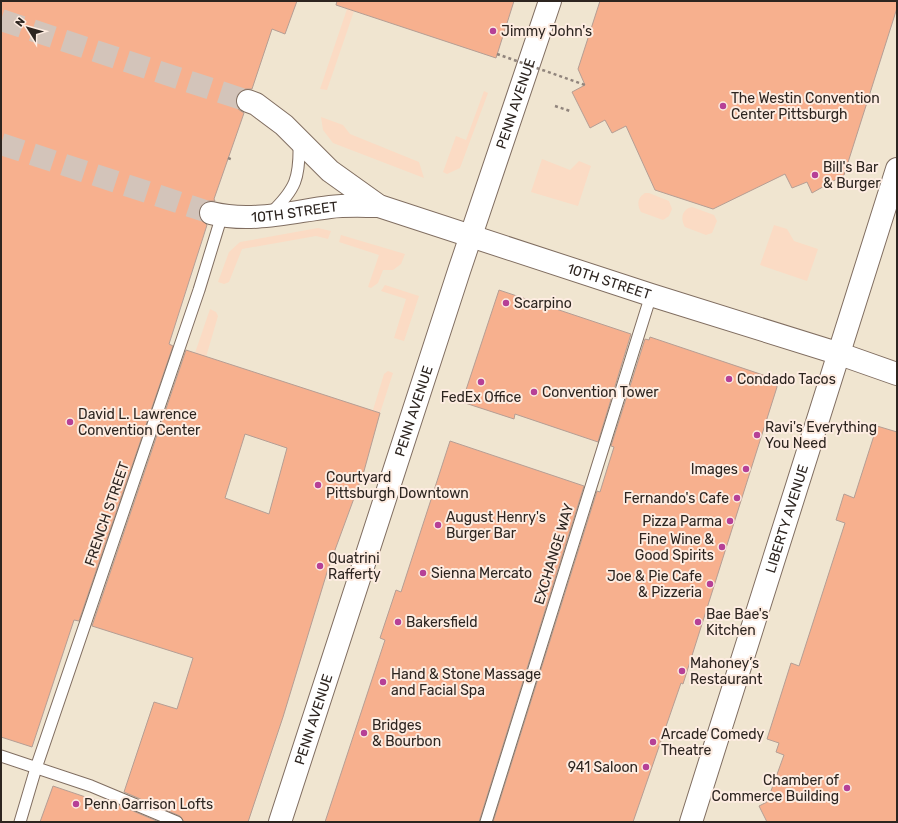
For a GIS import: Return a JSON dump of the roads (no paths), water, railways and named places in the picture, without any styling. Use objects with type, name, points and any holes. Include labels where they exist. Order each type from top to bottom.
[{"type":"street","name":"PENN AVENUE","points":[[280,822],[471,236],[550,1]]},
{"type":"street","name":"10TH STREET","points":[[248,101],[256,104],[273,117],[330,171],[379,206],[651,295],[840,354],[897,374]]},
{"type":"street","name":"LIBERTY AVENUE","points":[[696,820],[897,169]]},
{"type":"street","name":"10TH STREET","points":[[216,214],[249,218],[332,207],[379,206]]},
{"type":"lane","points":[[269,216],[284,200],[297,177],[300,167],[299,140]]},
{"type":"lane","name":"FRENCH STREET","points":[[20,822],[36,768],[199,290],[216,214]]},
{"type":"lane","name":"EXCHANGE WAY","points":[[486,822],[651,295]]},
{"type":"lane","points":[[1,756],[91,786],[177,822]]},
{"type":"tunnel","points":[[1,20],[248,101]]},
{"type":"tunnel","points":[[1,144],[211,213]]},
{"type":"place","name":"Jimmy John's","points":[[493,31]]},
{"type":"place","name":"The Westin Convention Center Pittsburgh","points":[[723,106]]},
{"type":"place","name":"Bill's Bar & Burger","points":[[815,175]]},
{"type":"place","name":"Scarpino","points":[[506,303]]},
{"type":"place","name":"Condado Tacos","points":[[729,379]]},
{"type":"place","name":"FedEx Office","points":[[481,382]]},
{"type":"place","name":"Convention Tower","points":[[534,392]]},
{"type":"place","name":"David L. Lawrence Convention Center","points":[[70,422]]},
{"type":"place","name":"Ravi's Everything You Need","points":[[757,435]]},
{"type":"place","name":"Images","points":[[746,469]]},
{"type":"place","name":"Courtyard Pittsburgh Downtown","points":[[318,485]]},
{"type":"place","name":"Fernando's Cafe","points":[[737,498]]},
{"type":"place","name":"Pizza Parma","points":[[730,521]]},
{"type":"place","name":"August Henry's Burger Bar","points":[[438,525]]},
{"type":"place","name":"Fine Wine & Good Spirits","points":[[722,547]]},
{"type":"place","name":"Quatrini Rafferty","points":[[320,566]]},
{"type":"place","name":"Sienna Mercato","points":[[423,573]]},
{"type":"place","name":"Joe & Pie Cafe & Pizzeria","points":[[710,584]]},
{"type":"place","name":"Bakersfield","points":[[398,622]]},
{"type":"place","name":"Bae Bae's Kitchen","points":[[698,622]]},
{"type":"place","name":"Mahoney’s Restaurant","points":[[682,671]]},
{"type":"place","name":"Hand & Stone Massage and Facial Spa","points":[[383,682]]},
{"type":"place","name":"Bridges & Bourbon","points":[[364,733]]},
{"type":"place","name":"Arcade Comedy Theatre","points":[[653,742]]},
{"type":"place","name":"941 Saloon","points":[[646,767]]},
{"type":"place","name":"Chamber of Commerce Building","points":[[847,788]]},
{"type":"place","name":"Penn Garrison Lofts","points":[[76,804]]}]
